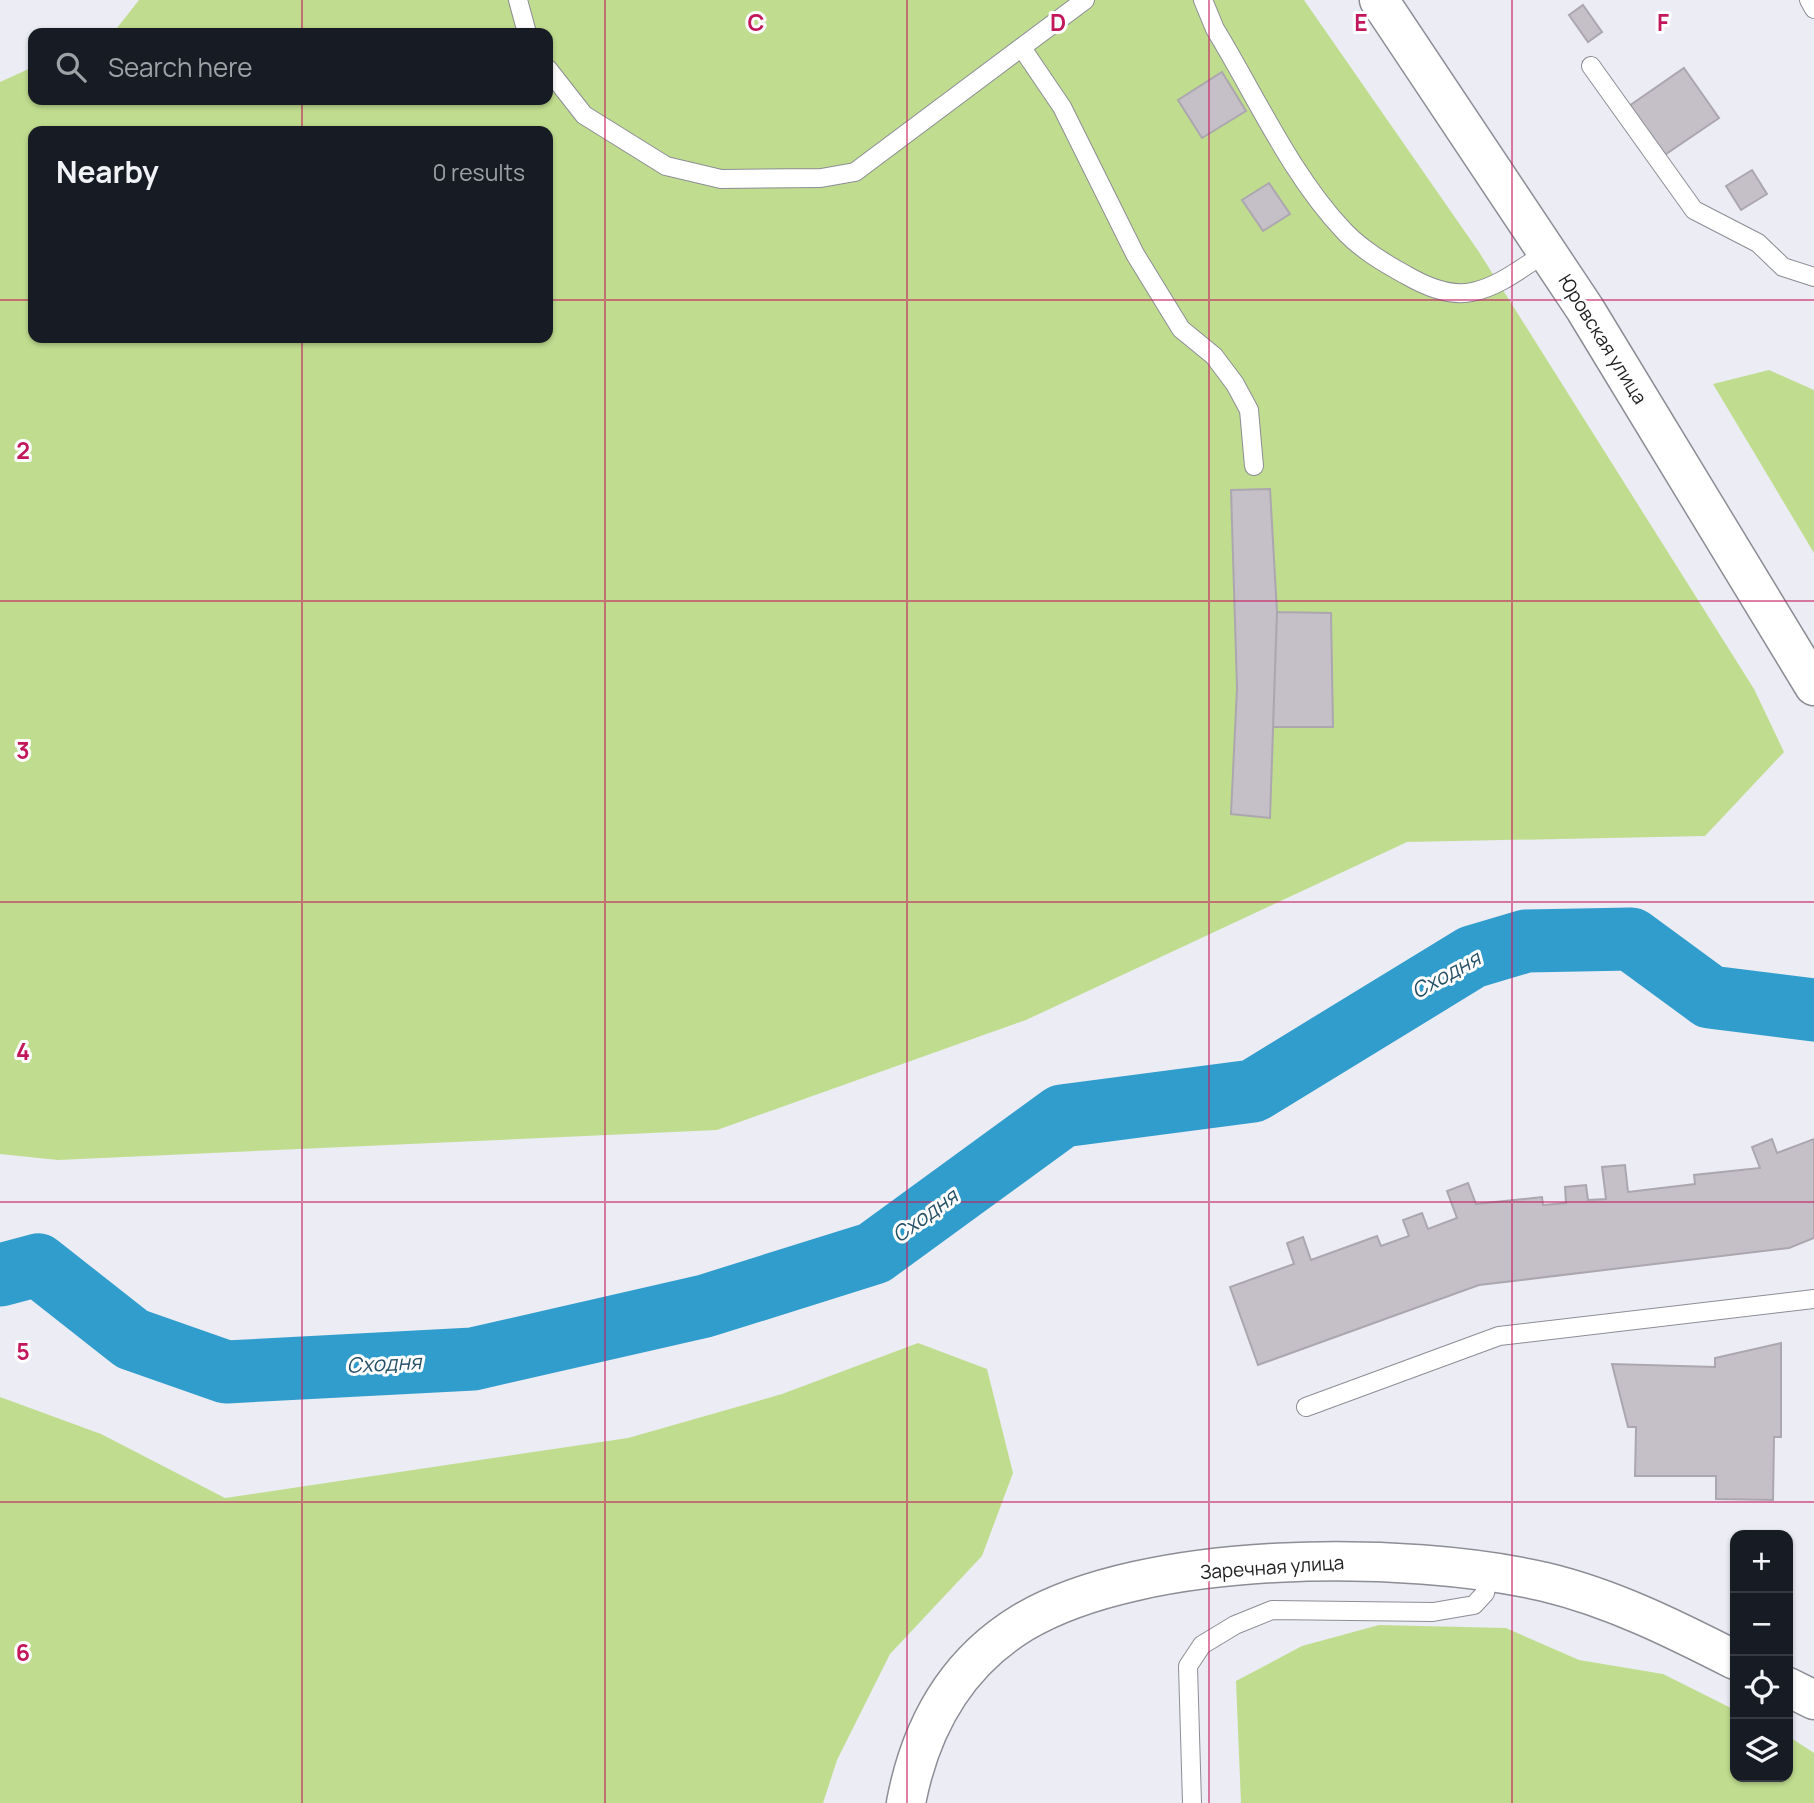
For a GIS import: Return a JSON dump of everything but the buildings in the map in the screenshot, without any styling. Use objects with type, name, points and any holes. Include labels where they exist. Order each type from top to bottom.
[{"type":"main road","name":"Юровская улица","points":[[1379,0],[1547,252],[1681,463],[1814,686]]},
{"type":"main road","name":"Заречная улица","points":[[905,1803],[914,1760],[937,1710],[970,1665],[1022,1623],[1083,1594],[1156,1578],[1231,1567],[1310,1561],[1379,1562],[1488,1572],[1582,1592],[1655,1620],[1730,1658]]},
{"type":"main road","points":[[1793,1690],[1814,1700]]},
{"type":"lane","points":[[519,0],[526,28]]},
{"type":"lane","points":[[553,75],[584,115],[666,166],[721,179],[821,178],[855,172],[1085,0]]},
{"type":"lane","points":[[1203,0],[1215,29],[1313,195],[1346,234],[1378,259],[1422,284],[1450,293],[1472,292],[1498,283],[1547,252]]},
{"type":"lane","points":[[1809,0],[1814,9]]},
{"type":"lane","points":[[1022,48],[1062,107],[1135,254],[1181,328],[1214,356],[1235,384],[1249,411],[1254,466]]},
{"type":"lane","points":[[1591,66],[1694,210],[1758,243],[1783,267],[1814,277]]},
{"type":"lane","points":[[1306,1407],[1499,1336],[1814,1299]]},
{"type":"lane","points":[[1192,1803],[1188,1666],[1202,1645],[1235,1625],[1272,1610],[1433,1612],[1474,1605],[1485,1592],[1488,1572]]},
{"type":"green space","points":[[139,0],[1304,0],[1479,252],[1754,689],[1784,752],[1705,836],[1407,842],[1026,1020],[717,1130],[58,1160],[0,1154],[0,82],[28,69],[28,105],[553,105],[553,28],[117,28]]},
{"type":"green space","points":[[1769,370],[1814,390],[1814,553],[1713,384]]},
{"type":"green space","points":[[918,1343],[987,1369],[1013,1473],[982,1556],[890,1654],[837,1760],[823,1803],[0,1803],[0,1397],[101,1434],[225,1498],[628,1438],[782,1394]]},
{"type":"green space","points":[[1379,1625],[1506,1628],[1579,1660],[1663,1674],[1730,1708],[1730,1782],[1793,1782],[1793,1739],[1814,1753],[1814,1803],[1241,1803],[1236,1681],[1302,1646]]},
{"type":"waterway","name":"Сходня","points":[[0,1275],[38,1265],[132,1339],[226,1372],[473,1359],[705,1306],[874,1253],[1062,1116],[1253,1091],[1472,957],[1526,941],[1631,939],[1710,997],[1814,1010]]}]
